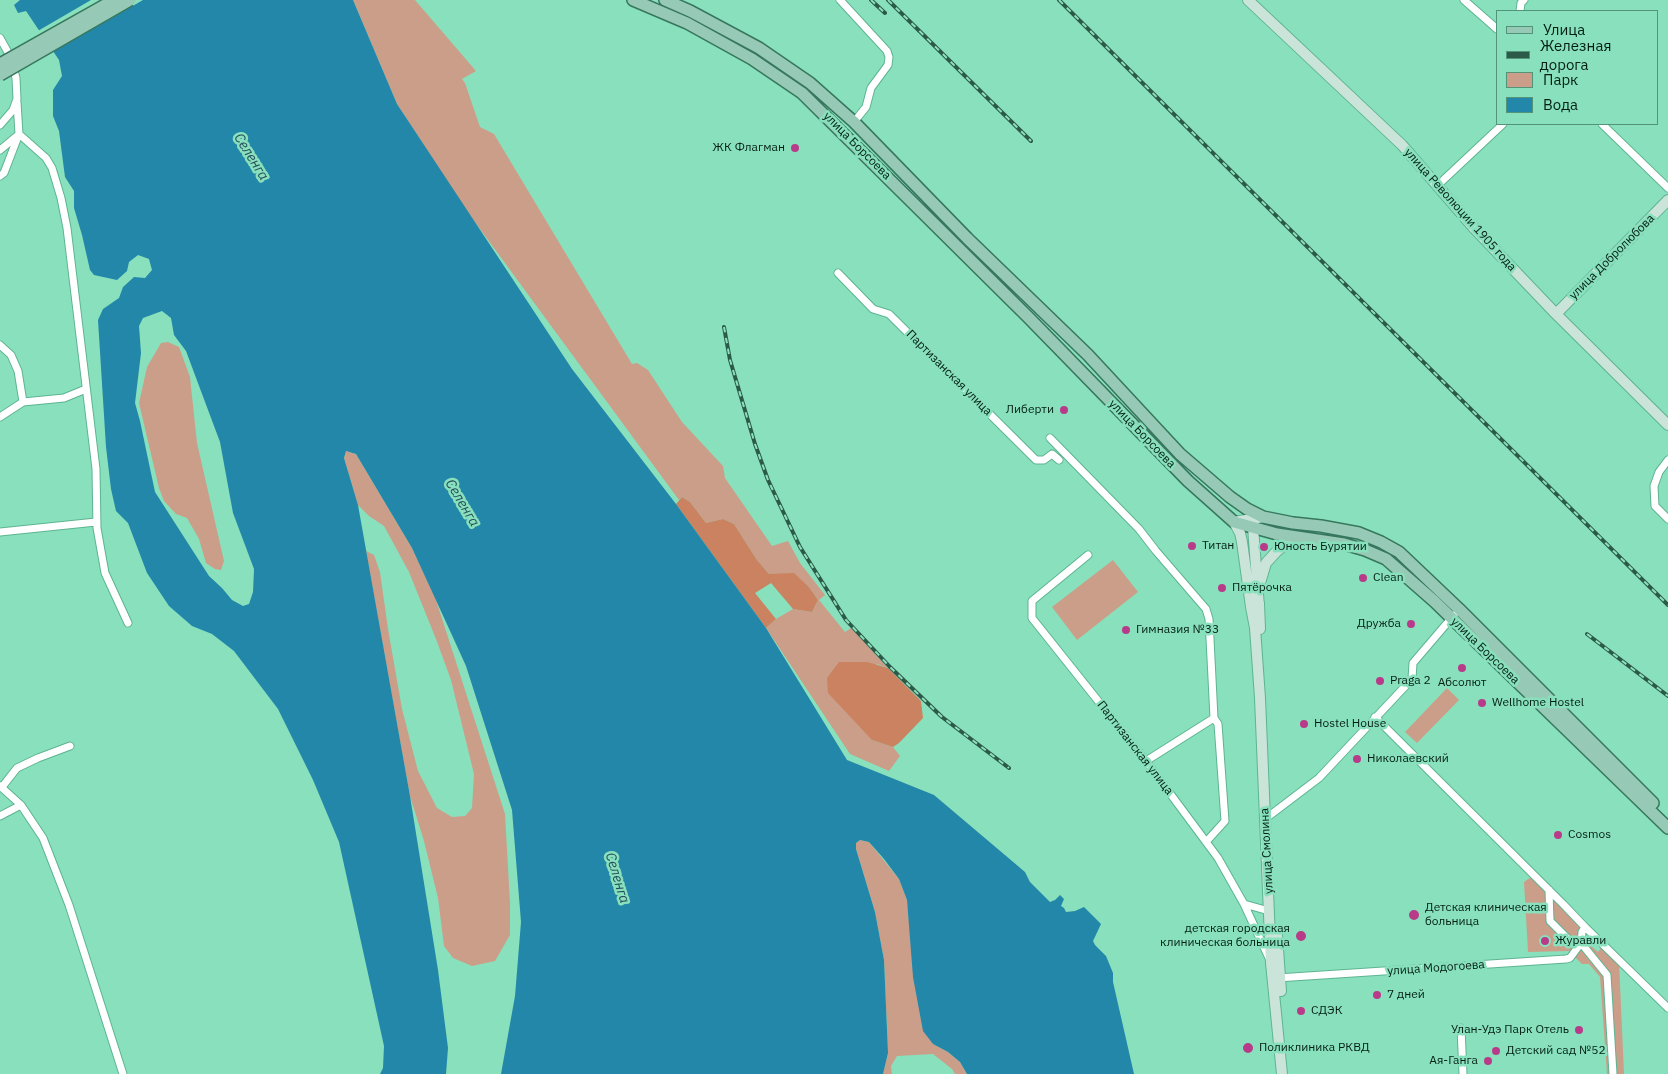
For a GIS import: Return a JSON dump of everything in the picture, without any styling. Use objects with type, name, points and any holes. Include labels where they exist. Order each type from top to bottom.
[{"type":"main road","points":[[0,64],[114,0]]},
{"type":"main road","points":[[0,75],[130,0]]},
{"type":"main road","name":"улица Борсоева","points":[[633,0],[686,23],[752,59],[802,93],[1188,481],[1234,522],[1250,523],[1310,540],[1344,544],[1365,550],[1386,560],[1408,578],[1668,828]]},
{"type":"main road","name":"улица Борсоева","points":[[665,0],[690,11],[759,48],[810,83],[854,122],[967,238],[1088,355],[1180,454],[1230,497],[1246,509],[1263,517],[1359,533],[1400,552],[1668,818]]},
{"type":"main road","name":"улица Революции 1905 года","points":[[1248,0],[1402,145],[1473,226],[1556,314],[1668,425]]},
{"type":"main road","points":[[843,133],[854,122]]},
{"type":"main road","name":"улица Добролюбова","points":[[1556,314],[1668,200]]},
{"type":"main road","points":[[1171,463],[1180,454]]},
{"type":"main road","points":[[1230,497],[1250,523],[1263,517]]},
{"type":"main road","name":"улица Смолина","points":[[1234,522],[1242,542],[1250,607],[1255,628],[1268,816],[1271,963],[1276,978],[1282,1074]]},
{"type":"main road","name":"улица Смолина","points":[[1250,523],[1259,603],[1255,628]]},
{"type":"main road","points":[[1258,591],[1266,563],[1277,552],[1285,545],[1310,540]]},
{"type":"main road","points":[[1259,603],[1276,978],[1288,1074]]},
{"type":"street","points":[[840,0],[887,51],[889,57],[888,65],[871,88],[866,107],[854,122]]},
{"type":"street","points":[[1464,0],[1496,27]]},
{"type":"street","points":[[0,38],[10,56],[16,78],[20,134],[2,175]]},
{"type":"street","points":[[0,125],[13,110],[17,99]]},
{"type":"street","points":[[1438,185],[1502,125]]},
{"type":"street","points":[[1603,125],[1668,188]]},
{"type":"street","points":[[0,150],[20,134]]},
{"type":"street","points":[[20,134],[46,158],[52,168],[61,198],[67,228],[96,469],[96,522],[106,573],[128,623]]},
{"type":"street","points":[[0,162],[2,175]]},
{"type":"street","name":"Партизанская улица","points":[[838,273],[873,309],[888,314],[895,320],[1036,460],[1044,460],[1052,454],[1059,460]]},
{"type":"street","points":[[0,345],[12,355],[18,371],[23,402]]},
{"type":"street","points":[[0,417],[23,402],[64,398],[86,390]]},
{"type":"street","points":[[1050,438],[1139,529],[1156,552],[1206,609],[1209,619],[1214,718],[1218,724],[1225,821],[1206,842]]},
{"type":"street","points":[[1668,460],[1658,472],[1654,486],[1655,506],[1668,519]]},
{"type":"street","points":[[0,532],[96,522]]},
{"type":"street","name":"Партизанская улица","points":[[1088,555],[1032,601],[1032,618],[1146,761],[1218,858],[1244,904],[1271,963]]},
{"type":"street","points":[[1268,816],[1319,778],[1412,679],[1413,663],[1459,609]]},
{"type":"street","points":[[1375,717],[1549,890],[1584,930],[1668,1008]]},
{"type":"street","points":[[1146,761],[1214,718]]},
{"type":"street","points":[[70,746],[16,768],[1,787],[21,805],[42,838],[56,871],[123,1074]]},
{"type":"street","points":[[0,816],[21,805]]},
{"type":"street","points":[[1549,890],[1550,921],[1573,944]]},
{"type":"street","points":[[1244,904],[1270,911]]},
{"type":"street","points":[[1584,930],[1582,943],[1607,974],[1614,1074]]},
{"type":"street","name":"улица Модогоева","points":[[1276,978],[1566,959],[1570,958],[1582,943]]},
{"type":"street","points":[[1461,1028],[1463,1074]]},
{"type":"green space","points":[[353,0],[415,0],[476,71],[462,79],[480,127],[494,134],[632,364],[637,363],[648,370],[682,422],[723,466],[725,478],[772,546],[788,541],[800,563],[825,595],[819,600],[845,632],[851,628],[888,668],[877,664],[872,740],[893,747],[900,756],[889,771],[850,754],[766,628],[776,619],[793,609],[812,612],[818,600],[809,587],[794,574],[769,574],[757,560],[734,524],[723,519],[706,523],[690,502],[682,497],[679,500],[466,210],[397,104]]},
{"type":"green space","points":[[168,342],[179,347],[190,377],[197,443],[224,561],[221,570],[215,569],[206,563],[199,539],[187,518],[176,514],[164,501],[159,488],[139,403],[147,367],[161,343]]},
{"type":"green space","points":[[346,451],[356,454],[412,548],[435,597],[505,814],[510,935],[495,961],[472,966],[453,958],[444,946],[438,898],[424,841],[410,796],[366,551],[374,555],[380,572],[402,709],[418,771],[437,808],[452,817],[465,816],[472,808],[474,774],[451,680],[436,639],[409,572],[384,526],[369,516],[358,505],[344,458]]},
{"type":"green space","points":[[1113,560],[1138,592],[1077,640],[1052,607]]},
{"type":"green space","points":[[1447,688],[1459,700],[1417,743],[1405,732]]},
{"type":"green space","points":[[860,840],[869,842],[899,879],[907,900],[910,931],[933,1044],[948,1052],[960,1062],[967,1074],[955,1074],[952,1069],[933,1054],[897,1056],[891,1066],[892,1074],[883,1074],[888,1053],[884,960],[875,912],[856,849],[856,843]]},
{"type":"green space","points":[[1534,875],[1564,905],[1563,910],[1581,928],[1592,944],[1591,946],[1598,952],[1601,948],[1619,961],[1624,1074],[1607,1074],[1600,977],[1589,964],[1582,964],[1569,951],[1528,952],[1524,882]]},
{"type":"shaded area","points":[[682,497],[690,502],[706,523],[723,519],[734,524],[757,560],[769,574],[794,573],[809,587],[818,600],[812,612],[793,609],[771,583],[755,593],[776,619],[766,628],[676,504]]},
{"type":"shaded area","points":[[839,662],[867,662],[888,668],[921,701],[923,718],[893,747],[872,740],[828,693],[827,678]]},
{"type":"water","name":"Селенга","points":[[20,0],[353,0],[397,104],[572,369],[676,504],[766,628],[847,760],[934,795],[1025,872],[1030,882],[1050,902],[1060,895],[1064,899],[1061,906],[1066,912],[1084,907],[1101,924],[1093,941],[1106,956],[1113,973],[1113,982],[1134,1074],[967,1074],[960,1062],[948,1052],[933,1044],[923,1031],[913,977],[907,900],[899,879],[884,859],[869,842],[860,840],[856,843],[856,849],[875,912],[884,960],[888,1053],[883,1074],[501,1074],[515,996],[521,922],[512,810],[466,666],[412,548],[356,454],[346,451],[344,458],[358,505],[410,796],[438,970],[448,1048],[446,1074],[380,1074],[383,1068],[384,1046],[339,842],[313,780],[278,709],[234,651],[212,634],[192,626],[169,606],[147,573],[128,523],[116,511],[111,489],[106,447],[98,320],[103,309],[119,298],[123,287],[134,277],[145,278],[152,270],[149,259],[138,255],[129,262],[127,271],[117,280],[94,275],[90,270],[74,208],[74,191],[65,177],[59,131],[53,116],[53,90],[62,76],[59,60],[26,11],[18,13],[14,5]],"holes":[[[162,311],[171,318],[174,335],[186,351],[220,442],[233,513],[254,569],[253,592],[249,604],[243,606],[232,600],[209,576],[155,492],[135,403],[141,353],[139,326],[143,318]]]},
{"type":"pier","points":[[91,0],[143,0],[51,53],[36,32]]},
{"type":"railway","points":[[871,0],[885,13]]},
{"type":"railway","points":[[888,0],[1031,141]]},
{"type":"railway","points":[[1059,0],[1668,605]]},
{"type":"railway","points":[[724,327],[730,360],[755,444],[768,480],[800,547],[846,620],[890,667],[942,717],[1009,768]]},
{"type":"railway","points":[[1587,634],[1668,696]]},
{"type":"place","name":"ЖК Флагман","points":[[795,148]]},
{"type":"place","name":"Либерти","points":[[1064,410]]},
{"type":"place","name":"Титан","points":[[1192,546]]},
{"type":"place","name":"Юность Бурятии","points":[[1264,547]]},
{"type":"place","name":"Clean","points":[[1363,578]]},
{"type":"place","name":"Пятёрочка","points":[[1222,588]]},
{"type":"place","name":"Дружба","points":[[1411,624]]},
{"type":"place","name":"Гимназия №33","points":[[1126,630]]},
{"type":"place","name":"Абсолют","points":[[1462,668]]},
{"type":"place","name":"Praga 2","points":[[1380,681]]},
{"type":"place","name":"Wellhome Hostel","points":[[1482,703]]},
{"type":"place","name":"Hostel House","points":[[1304,724]]},
{"type":"place","name":"Николаевский","points":[[1357,759]]},
{"type":"place","name":"Cosmos","points":[[1558,835]]},
{"type":"place","name":"Детская клиническая больница","points":[[1414,915]]},
{"type":"place","name":"детская городская клиническая больница","points":[[1301,936]]},
{"type":"place","name":"Журавли","points":[[1545,941]]},
{"type":"place","name":"7 дней","points":[[1377,995]]},
{"type":"place","name":"СДЭК","points":[[1301,1011]]},
{"type":"place","name":"Улан-Удэ Парк Отель","points":[[1579,1030]]},
{"type":"place","name":"Поликлиника РКВД","points":[[1248,1048]]},
{"type":"place","name":"Детский сад №52","points":[[1496,1051]]},
{"type":"place","name":"Ая-Ганга","points":[[1488,1061]]}]
